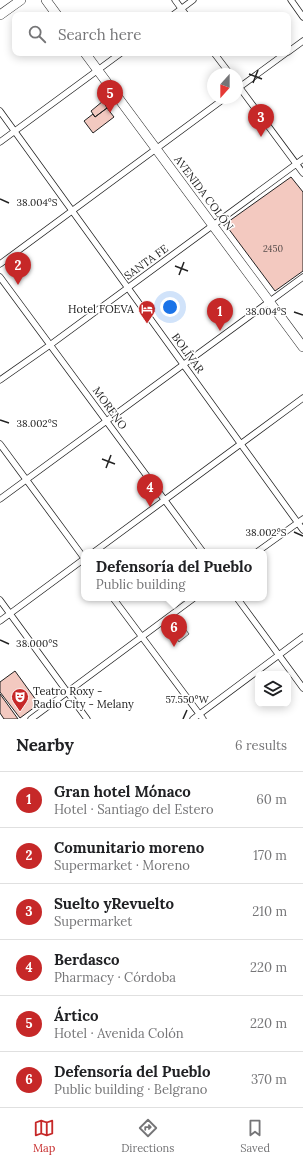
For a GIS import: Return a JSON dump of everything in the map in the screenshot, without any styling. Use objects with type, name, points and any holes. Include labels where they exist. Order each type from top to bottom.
[{"type":"main road","points":[[0,15],[21,0]]},
{"type":"main road","points":[[46,0],[55,12]]},
{"type":"main road","name":"AVENIDA COLÓN","points":[[87,56],[303,347]]},
{"type":"street","points":[[175,0],[184,12]]},
{"type":"street","points":[[177,12],[193,0]]},
{"type":"street","points":[[291,0],[303,17]]},
{"type":"street","points":[[291,49],[303,41]]},
{"type":"street","points":[[0,142],[117,56]]},
{"type":"street","points":[[216,56],[225,68]]},
{"type":"street","points":[[243,83],[281,56]]},
{"type":"street","points":[[243,94],[303,173]]},
{"type":"street","points":[[0,264],[217,104]]},
{"type":"street","name":"BOLÍVAR","points":[[0,111],[303,530]]},
{"type":"street","name":"SANTA FE","points":[[0,380],[303,159]]},
{"type":"street","name":"MORENO","points":[[0,277],[201,549]]},
{"type":"street","points":[[0,499],[303,277]]},
{"type":"street","points":[[98,549],[303,398]]},
{"type":"street","points":[[0,444],[81,555]]},
{"type":"street","points":[[261,549],[303,518]]},
{"type":"street","points":[[0,621],[81,561]]},
{"type":"street","points":[[0,600],[87,719]]},
{"type":"street","points":[[115,601],[201,717]]},
{"type":"street","points":[[31,719],[190,601]]},
{"type":"street","points":[[239,601],[303,688]]},
{"type":"street","points":[[193,719],[201,717],[303,637]]},
{"type":"shaded area","points":[[180,622],[189,634],[179,642],[170,629]]},
{"type":"building","points":[[103,101],[107,108],[95,117],[91,111]]},
{"type":"building","points":[[107,108],[114,117],[93,133],[84,121],[93,114],[95,117]]},
{"type":"building","points":[[291,177],[303,192],[303,271],[275,291],[225,224]]},
{"type":"building","points":[[15,671],[39,704],[20,718],[0,692],[0,682]]},
{"type":"building","points":[[0,694],[18,719],[4,719],[0,713]]},
{"type":"place","name":"Ártico","points":[[110,113]]},
{"type":"place","name":"Suelto yRevuelto","points":[[261,137]]},
{"type":"place","name":"Comunitario moreno","points":[[18,285]]},
{"type":"place","name":"Hotel FOEVA","points":[[147,324]]},
{"type":"place","name":"Gran hotel Mónaco","points":[[220,331]]},
{"type":"place","name":"Berdasco","points":[[150,507]]},
{"type":"place","name":"Defensoría del Pueblo","points":[[174,647]]},
{"type":"place","name":"Teatro Roxy - Radio City - Melany","points":[[20,712]]}]
